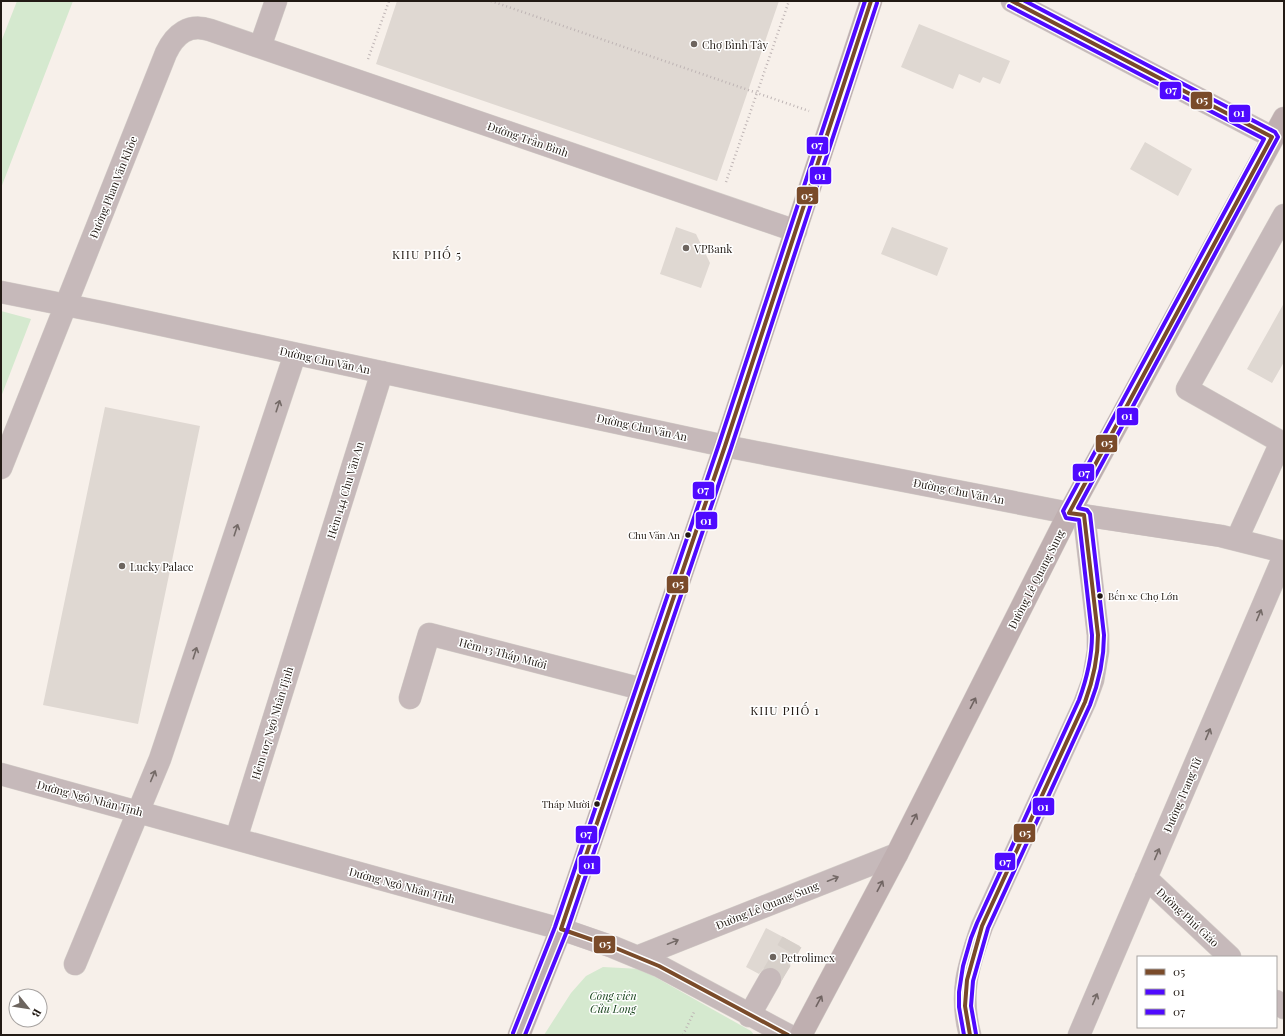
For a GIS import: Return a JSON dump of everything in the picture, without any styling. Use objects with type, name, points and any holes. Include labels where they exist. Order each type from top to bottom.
[{"type":"main road","points":[[519,1035],[561,929],[725,446],[871,1]]},
{"type":"main road","name":"Đường Lê Quang Sung","points":[[801,1035],[1076,514],[1272,137],[1284,118]]},
{"type":"street","points":[[260,47],[276,1]]},
{"type":"street","points":[[1012,1],[1272,137]]},
{"type":"street","name":"Đường Phan Văn Khỏe","points":[[1,468],[171,43],[186,29],[202,27],[260,47]]},
{"type":"street","name":"Đường Trần Bình","points":[[260,47],[796,231]]},
{"type":"street","points":[[1237,539],[1282,439],[1187,388],[1284,215]]},
{"type":"street","name":"Đường Chu Văn An","points":[[1,292],[725,446],[1076,514],[1237,539],[1284,552]]},
{"type":"street","points":[[74,964],[160,759],[295,354]]},
{"type":"street","name":"Hẻm 144 Chu Văn An","points":[[308,608],[382,372]]},
{"type":"street","points":[[970,1035],[964,1006],[965,986],[971,957],[982,926],[1085,702],[1096,665],[1098,635],[1076,514]]},
{"type":"street","name":"Đường Trang Tử","points":[[1080,1035],[1284,556]]},
{"type":"street","name":"Hẻm 107 Ngô Nhân Tịnh","points":[[236,839],[308,608]]},
{"type":"street","name":"Hẻm 13 Tháp Mười","points":[[410,698],[429,634],[642,690]]},
{"type":"street","name":"Đường Ngô Nhân Tịnh","points":[[1,774],[561,929],[637,957],[678,976],[749,1016],[788,1035]]},
{"type":"street","name":"Đường Lê Quang Sung","points":[[637,957],[897,854]]},
{"type":"street","name":"Đường Phú Giáo","points":[[1146,878],[1229,956]]},
{"type":"street","points":[[749,1016],[770,980]]},
{"type":"path","points":[[360,81],[388,1]]},
{"type":"path","points":[[491,1],[833,118]]},
{"type":"path","points":[[718,205],[789,1]]},
{"type":"green space","points":[[17,1],[73,1],[1,188],[1,42]]},
{"type":"green space","points":[[1,311],[31,319],[1,397]]},
{"type":"green space","name":"Công viên Cửu Long","points":[[603,967],[641,969],[751,1031],[754,1035],[544,1035],[571,993],[586,976]]},
{"type":"building","points":[[397,1],[779,1],[717,181],[376,64]]},
{"type":"building","points":[[919,24],[1010,61],[1000,84],[983,77],[980,83],[959,74],[953,89],[901,67]]},
{"type":"building","points":[[1145,142],[1192,169],[1178,196],[1130,169]]},
{"type":"building","name":"VPBank","points":[[676,227],[696,234],[710,263],[701,288],[660,274]]},
{"type":"building","points":[[892,227],[948,248],[937,276],[881,254]]},
{"type":"building","points":[[1284,303],[1284,362],[1272,383],[1247,369]]},
{"type":"building","name":"Lucky Palace","points":[[105,407],[200,426],[138,724],[43,705]]},
{"type":"building","name":"Petrolimex","points":[[766,928],[800,946],[782,980],[781,973],[776,968],[764,968],[759,974],[746,967]]},
{"type":"tunnel","points":[[770,979],[792,942]]},
{"type":"transit line","name":"07","points":[[513,1033],[555,927],[719,444],[865,1]]},
{"type":"transit line","name":"05","points":[[788,1035],[659,966],[613,947],[561,929],[725,446],[871,1]]},
{"type":"transit line","name":"05","points":[[970,1035],[965,1006],[967,980],[982,926],[1085,702],[1094,669],[1098,635],[1084,515],[1069,513],[1272,137],[1012,1]]},
{"type":"transit line","name":"01","points":[[976,1034],[971,1006],[973,981],[988,928],[1090,705],[1100,671],[1104,635],[1090,514],[1087,510],[1078,508],[1278,137],[1275,132],[1025,1]]},
{"type":"transit line","name":"01","points":[[525,1035],[567,931],[731,448],[877,3]]},
{"type":"transit line","name":"07","points":[[964,1035],[959,1007],[959,992],[963,966],[971,938],[1079,700],[1088,668],[1092,635],[1079,520],[1066,518],[1063,511],[1264,139],[1009,6]]},
{"type":"place","name":"Chợ Bình Tây","points":[[694,44]]},
{"type":"place","name":"VPBank","points":[[686,248]]},
{"type":"place","name":"Chu Văn An","points":[[688,535]]},
{"type":"place","name":"Lucky Palace","points":[[122,566]]},
{"type":"place","name":"Bến xe Chợ Lớn","points":[[1100,596]]},
{"type":"place","name":"Tháp Mười","points":[[597,804]]},
{"type":"place","name":"Petrolimex","points":[[773,957]]},
{"type":"district","name":"KHU PHỐ 5","points":[[427,254]]},
{"type":"district","name":"KHU PHỐ 1","points":[[785,710]]}]
